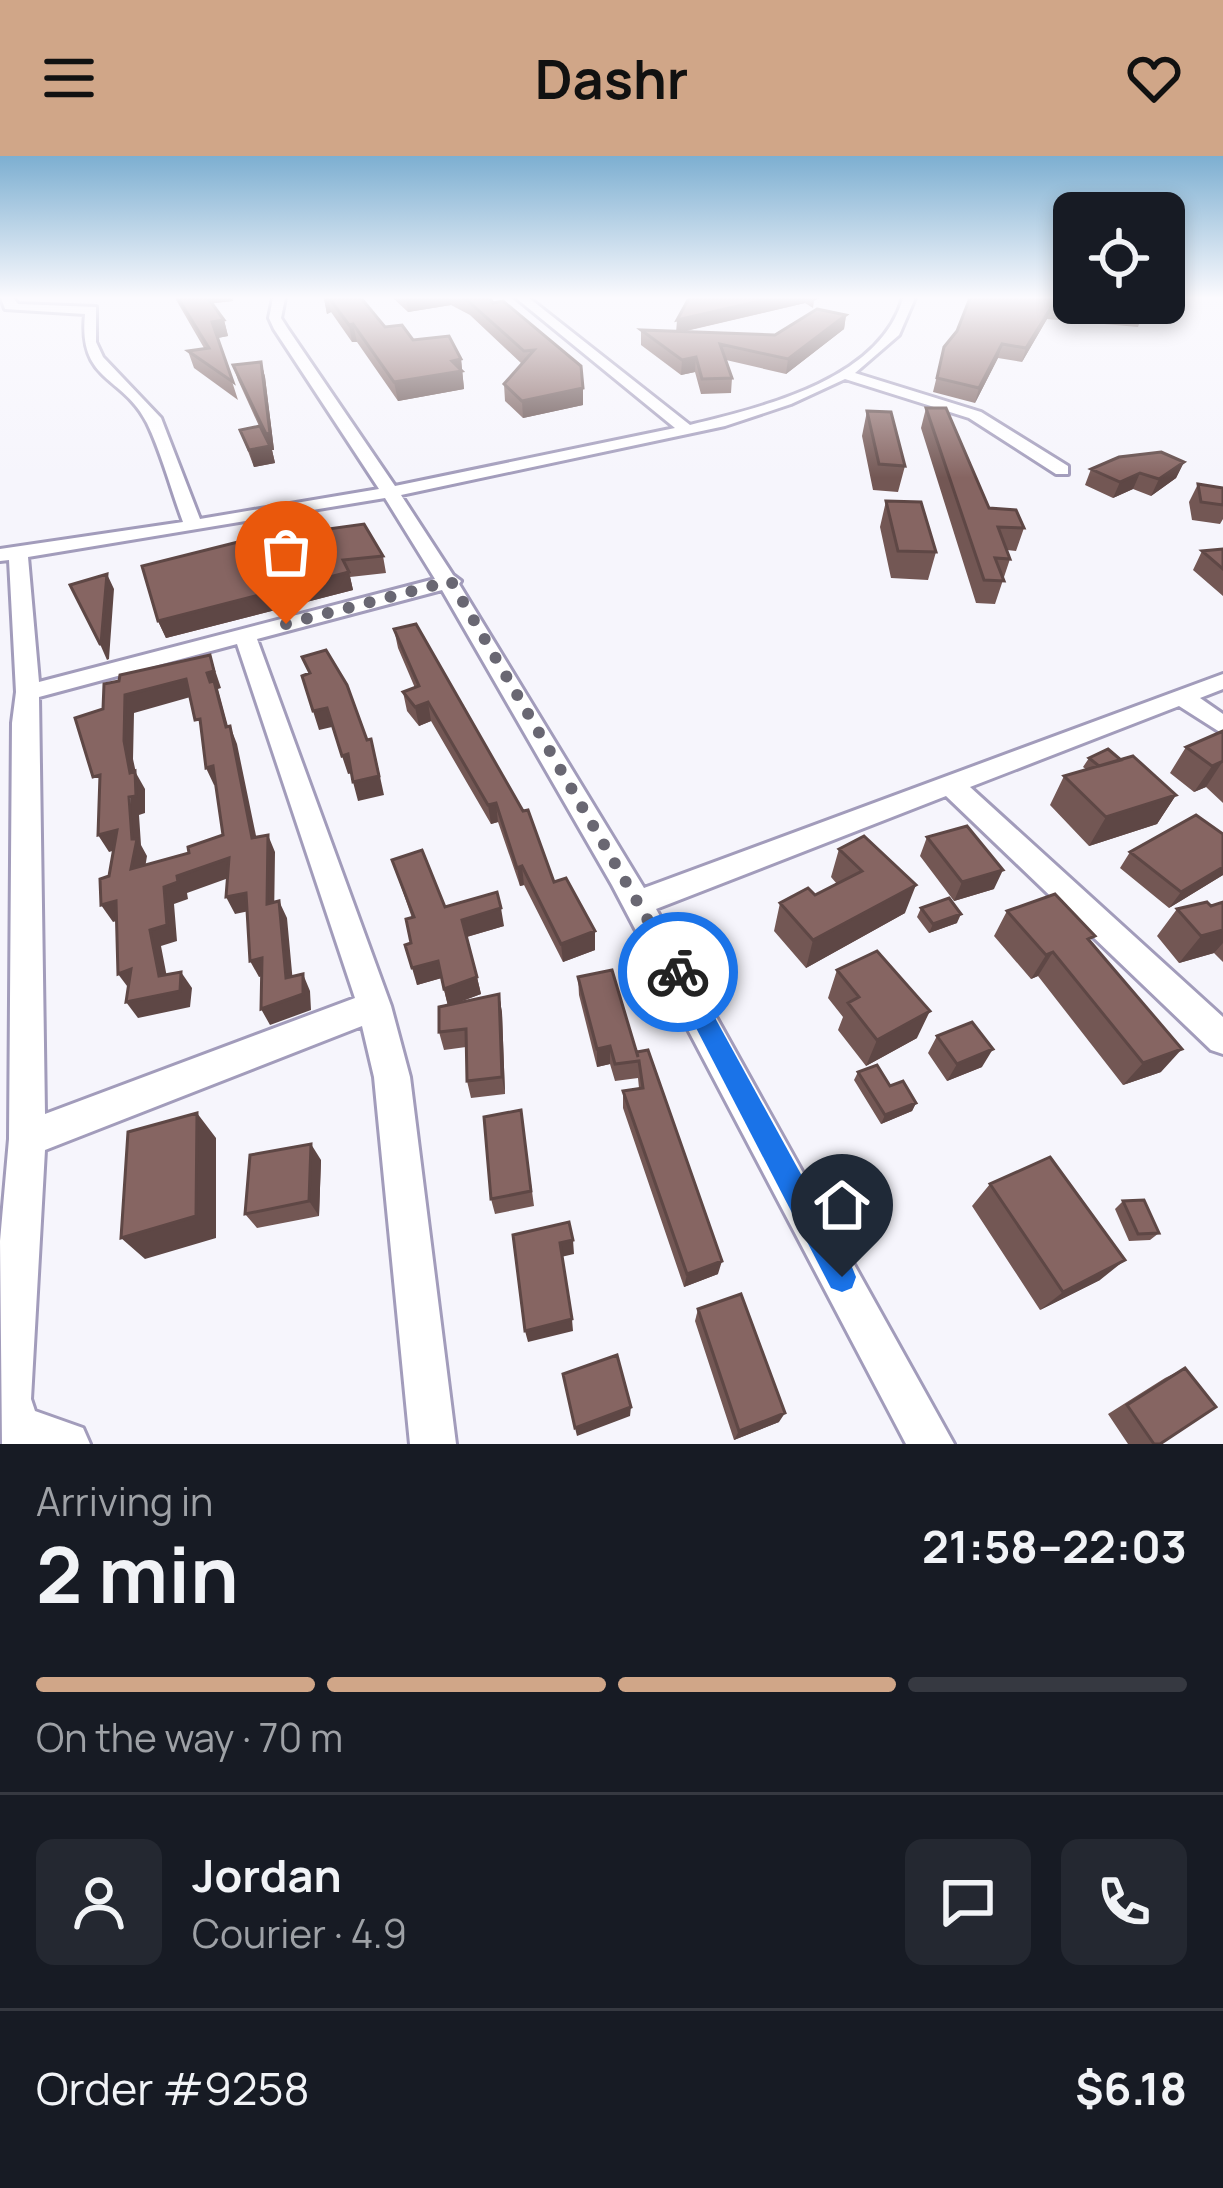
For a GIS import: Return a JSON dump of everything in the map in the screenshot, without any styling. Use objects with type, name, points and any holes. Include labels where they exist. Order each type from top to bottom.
[{"type":"street","points":[[97,358],[153,418],[194,526]]},
{"type":"street","points":[[302,358],[451,581],[641,902],[931,1444]]},
{"type":"street","points":[[597,358],[687,430]]},
{"type":"street","points":[[67,1444],[18,1429],[9,1400],[27,1139],[24,723],[28,692],[9,554],[395,495],[687,430],[844,374],[864,358]]},
{"type":"street","points":[[844,374],[975,415],[1062,470]]},
{"type":"street","points":[[28,692],[451,581]]},
{"type":"street","points":[[245,635],[374,1006],[392,1077],[433,1444]]},
{"type":"street","points":[[641,902],[1223,681]]},
{"type":"street","points":[[1181,698],[1223,726]]},
{"type":"street","points":[[952,786],[1223,1039]]},
{"type":"street","points":[[27,1139],[374,1006]]},
{"type":"building","points":[[198,358],[225,358],[233,382]]},
{"type":"building","points":[[377,358],[461,359],[452,361],[462,371],[394,382]]},
{"type":"building","points":[[527,358],[572,358],[581,366],[583,388],[522,401],[504,384]]},
{"type":"building","points":[[696,358],[725,358],[732,378],[702,379]]},
{"type":"building","points":[[941,358],[995,358],[979,388],[937,378]]},
{"type":"building","points":[[261,362],[270,433],[266,434],[233,365]]},
{"type":"building","points":[[926,408],[946,408],[989,508],[1016,510],[1024,528],[998,527],[1010,559],[995,558],[1004,581],[984,580]]},
{"type":"building","points":[[867,411],[891,412],[905,466],[879,464]]},
{"type":"building","points":[[260,426],[270,446],[249,450],[240,430]]},
{"type":"building","points":[[1161,452],[1184,462],[1159,479],[1140,473],[1120,482],[1091,469],[1119,457]]},
{"type":"building","points":[[1198,484],[1223,488],[1223,505],[1201,502]]},
{"type":"building","points":[[886,501],[921,502],[936,552],[898,551]]},
{"type":"building","points":[[364,524],[383,556],[343,560],[349,572],[158,621],[142,566],[242,541]]},
{"type":"building","points":[[1223,549],[1223,569],[1202,551]]},
{"type":"building","points":[[107,574],[101,644],[100,644],[70,585]]},
{"type":"building","points":[[416,624],[523,811],[528,810],[554,882],[566,878],[595,931],[561,944],[522,866],[517,868],[496,803],[488,805],[428,702],[415,707],[403,692],[419,686],[394,629]]},
{"type":"building","points":[[326,650],[347,685],[367,740],[371,739],[379,776],[353,782],[348,754],[342,756],[327,708],[313,711],[302,676],[310,673],[302,657]]},
{"type":"building","points":[[210,655],[214,671],[207,673],[210,682],[214,681],[226,727],[230,726],[252,838],[268,835],[267,904],[279,901],[286,978],[303,974],[303,994],[261,1009],[262,958],[250,961],[246,893],[226,897],[229,858],[177,876],[178,882],[164,887],[167,925],[150,930],[159,976],[181,972],[180,991],[126,1002],[131,969],[118,974],[116,901],[101,905],[100,879],[109,876],[117,830],[98,835],[100,775],[93,777],[75,718],[103,709],[104,684],[119,681],[120,675]],"holes":[[[186,679],[195,720],[200,719],[206,768],[213,766],[223,835],[188,847],[189,853],[131,869],[137,839],[132,839],[129,797],[136,796],[135,771],[130,773],[124,741],[125,695]]]},
{"type":"building","points":[[1223,731],[1223,761],[1212,766],[1186,747]]},
{"type":"building","points":[[1108,749],[1121,760],[1099,766],[1089,758]]},
{"type":"building","points":[[1133,756],[1176,795],[1106,817],[1064,776]]},
{"type":"building","points":[[1196,815],[1223,834],[1223,867],[1181,892],[1130,852]]},
{"type":"building","points":[[967,826],[1003,870],[962,882],[927,837]]},
{"type":"building","points":[[864,836],[916,885],[813,940],[780,903],[808,888],[815,895],[862,871],[839,849]]},
{"type":"building","points":[[422,850],[445,907],[497,892],[501,908],[462,920],[477,977],[444,989],[438,961],[412,968],[405,945],[411,943],[406,919],[414,917],[392,860]]},
{"type":"building","points":[[1055,894],[1095,936],[1088,939],[1182,1049],[1143,1063],[1053,952],[1046,955],[1007,911]]},
{"type":"building","points":[[949,898],[961,914],[933,924],[921,908]]},
{"type":"building","points":[[1207,902],[1211,906],[1223,902],[1223,930],[1201,936],[1177,909]]},
{"type":"building","points":[[877,951],[930,1011],[877,1040],[848,1003],[859,997],[837,970]]},
{"type":"building","points":[[612,970],[638,1057],[637,1052],[648,1050],[722,1261],[687,1274],[623,1091],[643,1088],[639,1061],[615,1064],[610,1046],[597,1049],[578,977]]},
{"type":"building","points":[[499,994],[502,1077],[467,1081],[466,1029],[439,1032],[439,1007]]},
{"type":"building","points":[[972,1022],[993,1049],[957,1064],[937,1036]]},
{"type":"building","points":[[877,1065],[890,1086],[903,1081],[916,1103],[885,1115],[858,1072]]},
{"type":"building","points":[[521,1110],[531,1191],[491,1199],[484,1117]]},
{"type":"building","points":[[197,1113],[196,1216],[121,1238],[128,1132]]},
{"type":"building","points":[[311,1144],[309,1201],[245,1214],[250,1155]]},
{"type":"building","points":[[1050,1157],[1125,1260],[1063,1292],[990,1184]]},
{"type":"building","points":[[1144,1200],[1159,1233],[1138,1234],[1123,1201]]},
{"type":"building","points":[[569,1222],[573,1240],[560,1243],[572,1319],[525,1331],[513,1235]]},
{"type":"building","points":[[741,1294],[785,1413],[739,1431],[698,1309]]},
{"type":"building","points":[[617,1355],[631,1407],[575,1428],[563,1374]]},
{"type":"building","points":[[1185,1368],[1216,1407],[1154,1444],[1127,1405]]},
{"type":"way so far","points":[[286,624],[451,581],[678,972]]},
{"type":"route","points":[[678,972],[842,1277]]}]
